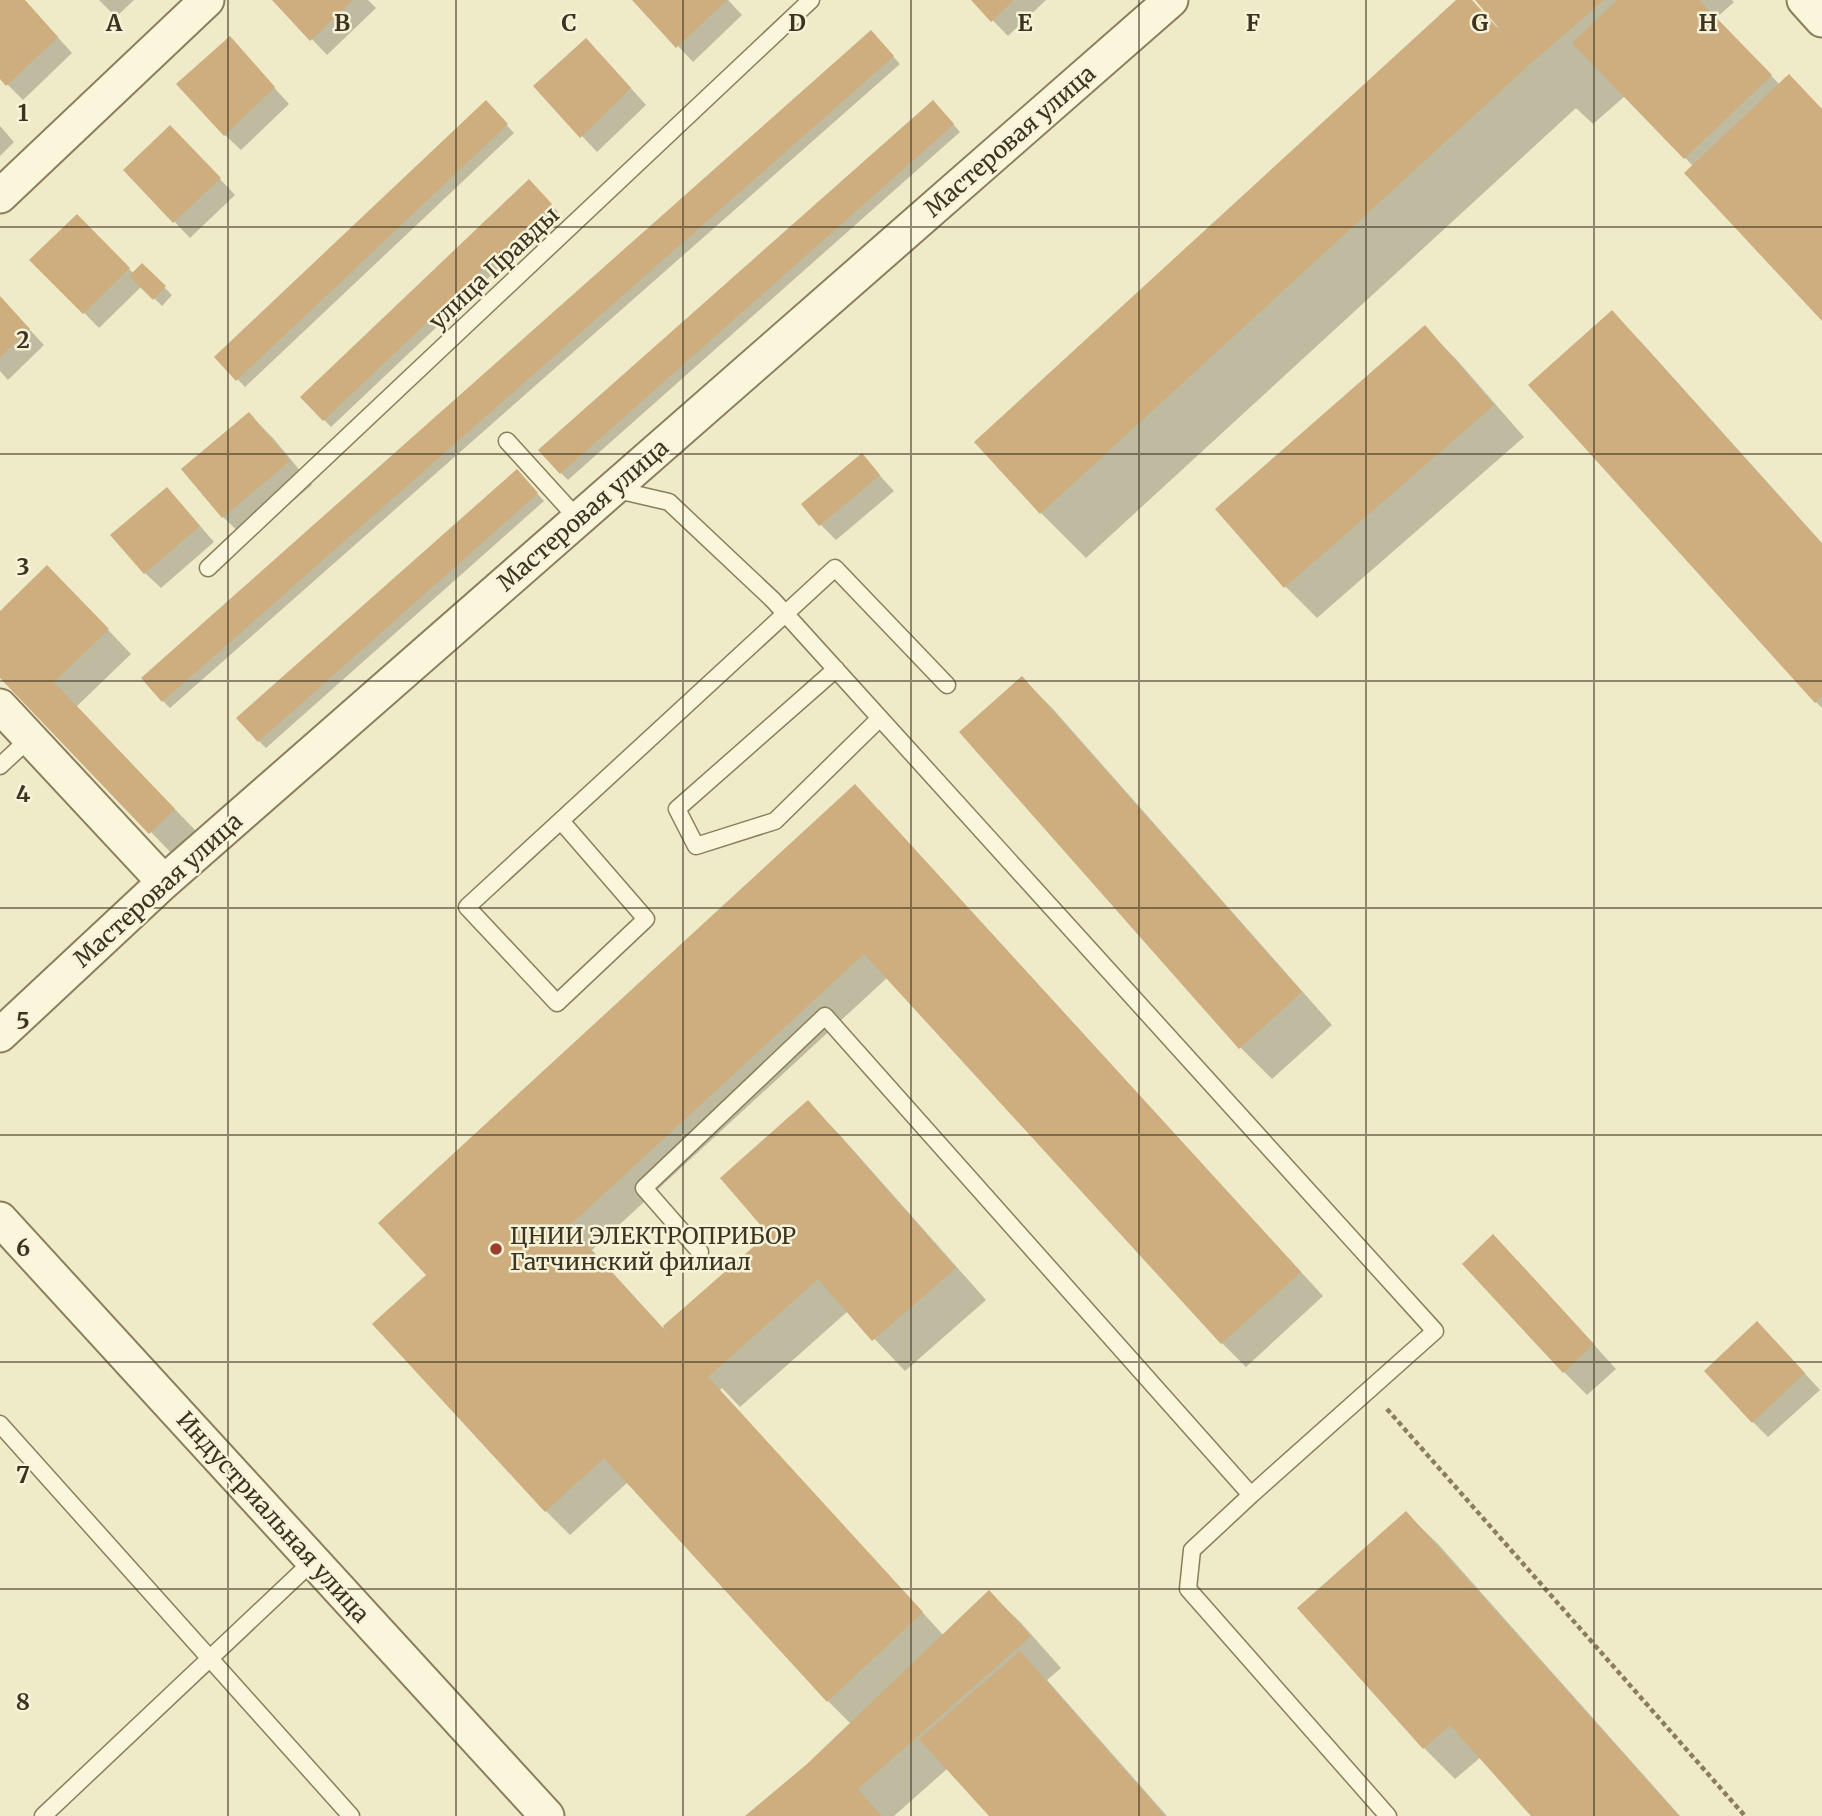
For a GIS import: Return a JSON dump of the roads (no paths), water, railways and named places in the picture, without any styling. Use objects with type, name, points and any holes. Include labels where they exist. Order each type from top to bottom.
[{"type":"street","points":[[0,196],[207,0]]},
{"type":"street","name":"Мастеровая улица","points":[[0,1035],[163,882],[1171,0]]},
{"type":"street","points":[[1804,0],[1822,20]]},
{"type":"street","points":[[0,706],[163,882]]},
{"type":"street","name":"Индустриальная улица","points":[[0,1219],[547,1816]]},
{"type":"lane","name":"улица Правды","points":[[208,568],[811,0]]},
{"type":"lane","points":[[507,441],[578,519]]},
{"type":"lane","points":[[613,489],[669,502],[773,600],[1435,1331],[1192,1550],[1188,1589],[1388,1816]]},
{"type":"lane","points":[[561,821],[646,919],[556,1003],[467,907],[835,568],[947,685]]},
{"type":"lane","points":[[836,669],[677,809],[696,846],[775,821],[880,718]]},
{"type":"lane","points":[[0,766],[30,738]]},
{"type":"lane","points":[[700,1252],[644,1188],[825,1016],[1251,1495]]},
{"type":"lane","points":[[0,1424],[351,1816]]},
{"type":"lane","points":[[43,1816],[313,1561]]},
{"type":"place","name":"ЦНИИ ЭЛЕКТРОПРИБОР Гатчинский филиал","points":[[496,1249]]}]
